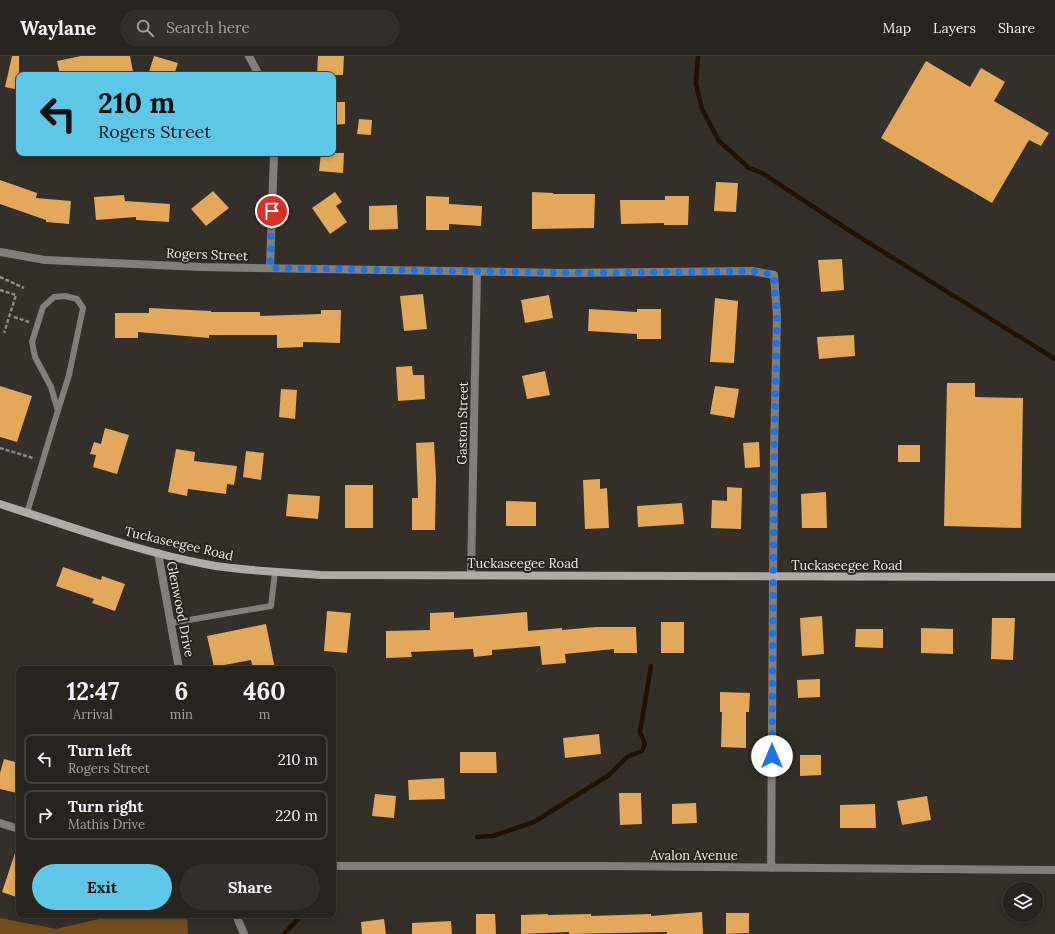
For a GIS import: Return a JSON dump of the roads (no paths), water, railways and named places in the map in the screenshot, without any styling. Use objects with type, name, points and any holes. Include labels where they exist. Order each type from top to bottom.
[{"type":"main road","name":"Tuckaseegee Road","points":[[0,504],[158,553],[210,565],[275,572],[320,575],[1055,577]]},
{"type":"street","points":[[249,56],[257,72]]},
{"type":"street","points":[[270,268],[274,156]]},
{"type":"street","name":"Rogers Street","points":[[0,252],[46,260],[202,267],[606,273],[752,271],[774,275],[777,316],[773,577]]},
{"type":"street","name":"Gaston Street","points":[[471,575],[477,272]]},
{"type":"street","name":"Glenwood Drive","points":[[158,553],[179,666]]},
{"type":"street","points":[[771,868],[773,577]]},
{"type":"street","points":[[0,823],[16,828]]},
{"type":"street","name":"Avalon Avenue","points":[[336,866],[1055,870]]},
{"type":"street","points":[[237,918],[244,934]]},
{"type":"lane","points":[[27,513],[69,375],[83,308],[78,299],[65,296],[54,297],[43,307],[32,342],[35,357],[51,387],[58,411]]},
{"type":"lane","points":[[171,623],[271,606],[275,572]]},
{"type":"waterway","points":[[698,56],[696,84],[702,109],[719,141],[749,168],[762,173],[853,233],[1055,359]]},
{"type":"waterway","points":[[477,837],[493,836],[534,822],[609,775],[627,757],[642,751],[645,744],[640,732],[651,666]]},
{"type":"waterway","points":[[284,934],[299,918]]}]
